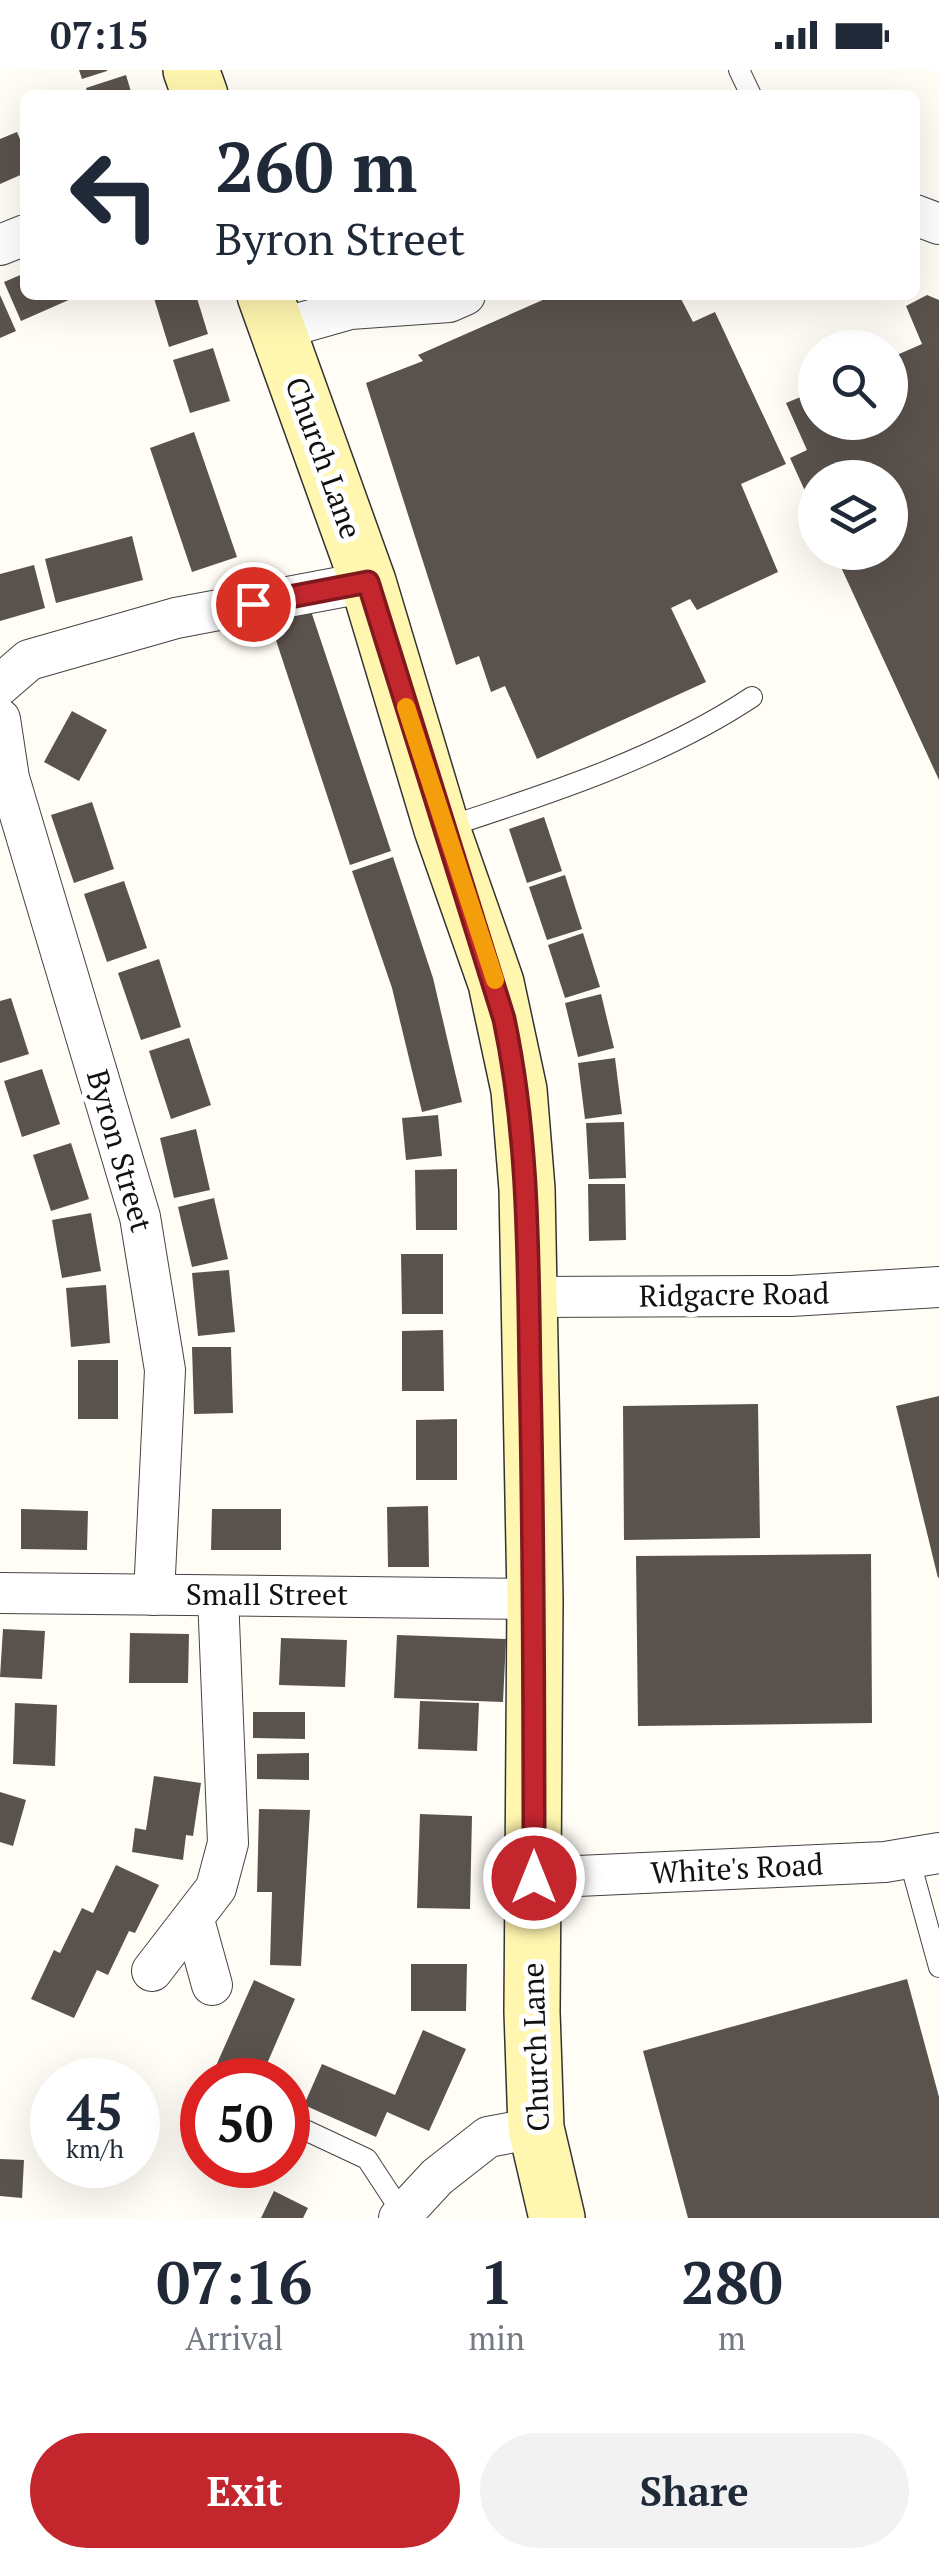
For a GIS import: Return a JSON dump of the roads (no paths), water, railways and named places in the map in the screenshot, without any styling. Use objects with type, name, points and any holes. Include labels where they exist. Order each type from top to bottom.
[{"type":"main road","name":"Church Lane","points":[[270,312],[368,582],[442,829],[496,983],[519,1090],[529,1297],[534,1599],[536,2128],[557,2218]]},
{"type":"street","points":[[270,312],[454,300]]},
{"type":"street","points":[[0,685],[29,660],[176,618],[368,582]]},
{"type":"street","name":"Byron Street","points":[[0,719],[9,778],[140,1217],[165,1370],[154,1595]]},
{"type":"street","name":"Ridgacre Road","points":[[529,1297],[791,1296],[939,1288]]},
{"type":"street","name":"Small Street","points":[[0,1593],[534,1599]]},
{"type":"street","points":[[152,1971],[216,1888],[228,1843],[218,1596]]},
{"type":"street","name":"White's Road","points":[[534,1878],[924,1855]]},
{"type":"street","points":[[194,1920],[212,1986]]},
{"type":"street","points":[[401,2216],[437,2177],[488,2137],[536,2128]]},
{"type":"lane","points":[[442,829],[534,799],[693,732],[752,697]]},
{"type":"lane","points":[[924,1855],[939,1967]]},
{"type":"lane","points":[[310,2132],[367,2159],[401,2216]]}]
